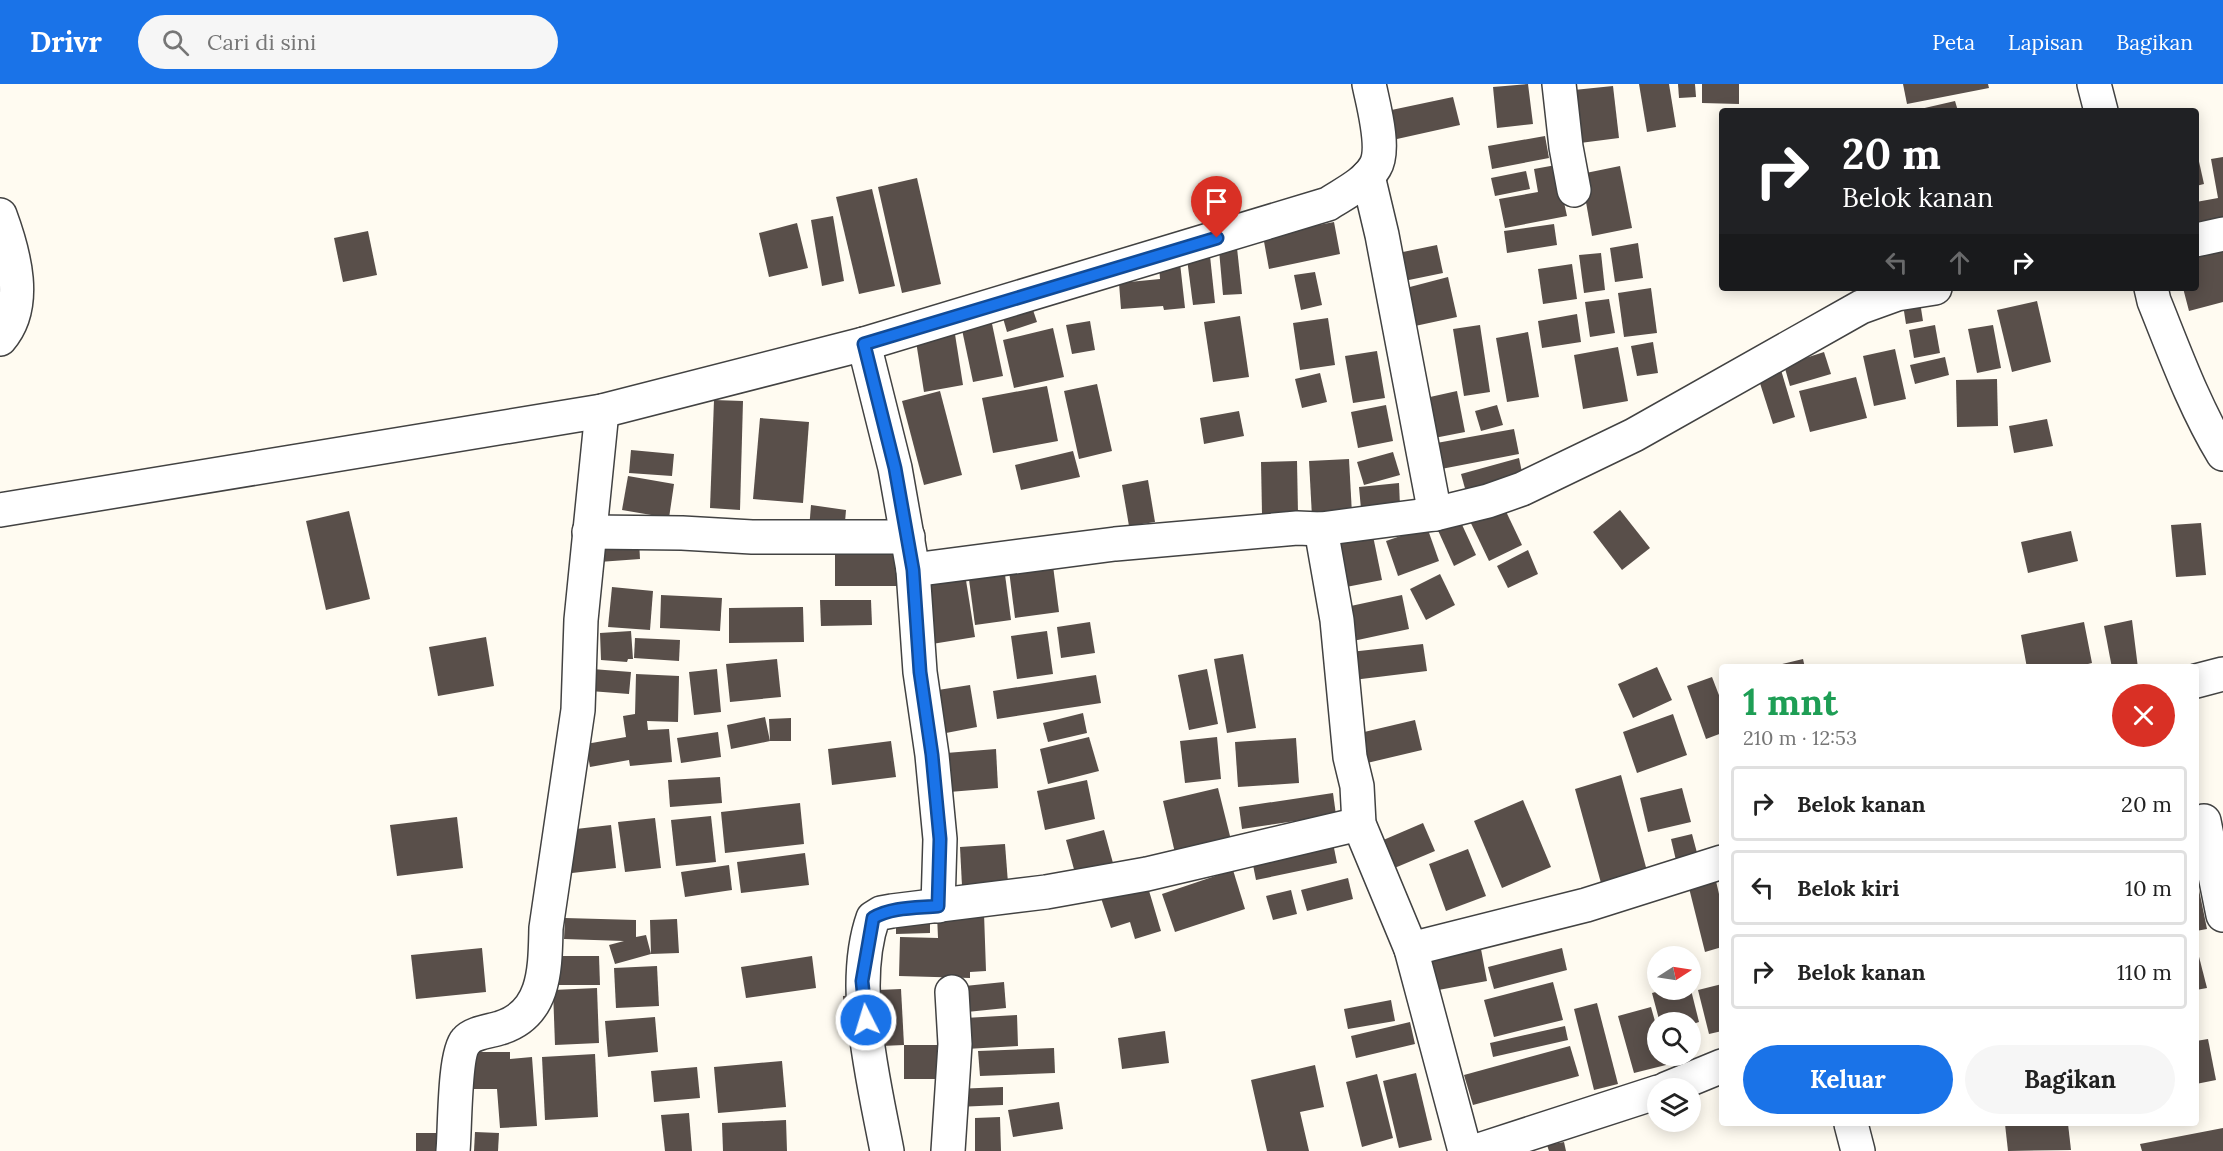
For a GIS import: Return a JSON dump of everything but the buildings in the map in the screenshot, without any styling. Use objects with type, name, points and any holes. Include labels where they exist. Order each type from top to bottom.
[{"type":"street","points":[[2,501],[602,411],[864,344],[1328,204],[1368,176],[1376,166],[1379,154],[1369,84]]},
{"type":"street","points":[[1559,84],[1566,147],[1574,190]]},
{"type":"street","points":[[2094,84],[2100,108]]},
{"type":"street","points":[[1368,176],[1386,256],[1434,514]]},
{"type":"street","points":[[0,215],[10,242],[17,294],[15,313],[0,339]]},
{"type":"street","points":[[2199,239],[2223,234]]},
{"type":"street","points":[[913,570],[1115,544],[1297,528],[1321,529],[1434,514],[1511,493],[1634,435],[1861,306],[1897,294],[1916,291]]},
{"type":"street","points":[[2152,291],[2185,378],[2223,454]]},
{"type":"street","points":[[864,344],[895,468],[913,570],[920,672],[932,755],[940,839],[938,906]]},
{"type":"street","points":[[453,1151],[459,1056],[466,1041],[473,1036],[514,1024],[533,1005],[539,989],[578,710],[581,620],[602,411]]},
{"type":"street","points":[[1321,529],[1337,620],[1359,824],[1411,949],[1465,1151]]},
{"type":"street","points":[[589,532],[682,533],[752,537],[908,537]]},
{"type":"street","points":[[2199,680],[2223,674]]},
{"type":"street","points":[[2208,820],[2223,915]]},
{"type":"street","points":[[887,1151],[869,1058],[862,981],[873,918],[881,913],[1046,892],[1147,874],[1359,824]]},
{"type":"street","points":[[1411,949],[1586,905],[1719,863]]},
{"type":"street","points":[[948,1151],[955,1044],[952,992]]},
{"type":"street","points":[[1693,1078],[1719,1067]]},
{"type":"street","points":[[1476,1151],[1647,1096]]},
{"type":"street","points":[[1852,1126],[1858,1151]]},
{"type":"route","points":[[866,1020],[862,981],[873,918],[881,913],[938,906],[940,839],[932,755],[920,672],[913,570],[895,468],[864,344],[1217,238]]}]
